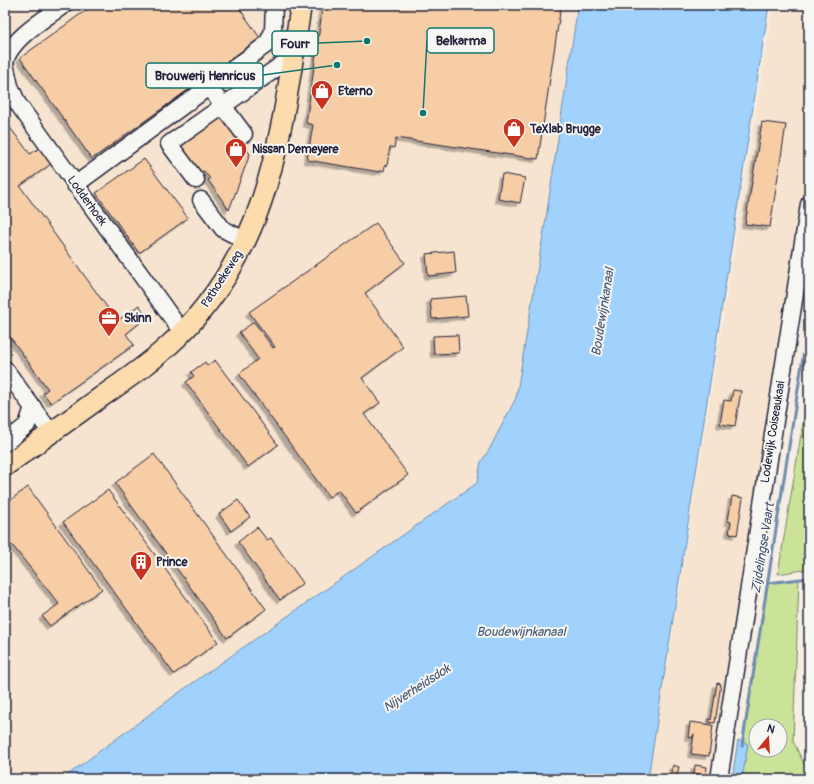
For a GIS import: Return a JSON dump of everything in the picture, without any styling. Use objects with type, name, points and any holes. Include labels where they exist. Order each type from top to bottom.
[{"type":"main road","name":"Pathoekeweg","points":[[5,466],[150,362],[205,308],[221,285],[246,241],[260,207],[271,173],[278,144],[301,5]]},
{"type":"street","name":"Lodderhoek","points":[[64,5],[11,42],[5,64],[10,86],[18,104],[182,332]]},
{"type":"street","points":[[75,185],[270,41],[273,32],[274,5]]},
{"type":"street","points":[[196,180],[169,144],[281,66],[292,64]]},
{"type":"street","points":[[209,87],[244,134]]},
{"type":"street","points":[[201,200],[223,229],[246,241]]},
{"type":"street","name":"Lodewijk Coiseaukaai","points":[[719,779],[809,204]]},
{"type":"street","points":[[5,369],[51,433]]},
{"type":"street","points":[[5,443],[27,425],[33,407]]},
{"type":"shaded area","points":[[5,5],[578,5],[546,218],[516,399],[481,462],[477,483],[177,694],[62,779],[5,779]]},
{"type":"shaded area","points":[[773,5],[809,5],[809,256],[728,779],[649,779]]},
{"type":"green space","points":[[809,386],[809,569],[778,574]]},
{"type":"green space","points":[[799,579],[793,741],[809,774],[809,779],[736,779],[767,583]]},
{"type":"water","name":"Boudewijnkanaal","points":[[578,5],[769,5],[648,779],[62,779],[177,694],[477,483],[481,462],[489,450],[516,398],[546,218]]},
{"type":"water","points":[[738,740],[748,744],[742,779],[732,779]]},
{"type":"building","points":[[93,5],[237,5],[260,38],[92,159],[20,58]]},
{"type":"building","points":[[323,5],[561,5],[538,159],[396,138],[394,148],[390,147],[387,166],[385,165],[384,171],[380,170],[380,172],[307,160],[313,125],[306,123]]},
{"type":"building","points":[[220,114],[250,154],[229,210],[208,180],[210,179],[204,171],[201,172],[179,143]]},
{"type":"building","points":[[5,121],[30,154],[40,148],[51,164],[20,186],[117,321],[139,305],[147,317],[126,334],[134,345],[51,403],[43,393],[48,389],[5,330]]},
{"type":"building","points":[[762,122],[786,125],[770,227],[745,224]]},
{"type":"building","points":[[144,159],[188,218],[139,253],[96,193]]},
{"type":"building","points":[[502,174],[525,178],[520,203],[498,199]]},
{"type":"building","points":[[376,223],[405,263],[365,293],[403,347],[362,378],[380,403],[364,414],[408,475],[356,513],[339,490],[329,497],[239,374],[258,359],[239,332],[254,322],[273,348],[275,347],[249,312]]},
{"type":"building","points":[[454,251],[456,273],[428,276],[426,254]]},
{"type":"building","points":[[466,296],[468,316],[432,319],[430,299]]},
{"type":"building","points":[[458,335],[459,353],[434,354],[433,336]]},
{"type":"building","points":[[215,360],[278,445],[248,467],[186,382],[194,376],[191,372],[205,362],[207,366]]},
{"type":"building","points":[[733,390],[741,391],[735,426],[720,424],[724,400],[731,401]]},
{"type":"building","points":[[5,415],[17,431],[5,440]]},
{"type":"building","points":[[154,454],[266,609],[227,638],[115,483]]},
{"type":"building","points":[[28,487],[102,589],[50,626],[42,616],[59,604],[12,545],[5,550],[5,504]]},
{"type":"building","name":"Prince","points":[[108,490],[218,642],[174,674],[63,522]]},
{"type":"building","points":[[732,496],[743,498],[737,535],[729,533],[731,522],[728,521]]},
{"type":"building","points":[[238,500],[250,517],[231,531],[219,514]]},
{"type":"building","points":[[257,527],[267,540],[271,538],[303,583],[280,600],[238,542]]},
{"type":"building","points":[[717,683],[721,684],[715,723],[709,722],[709,719],[711,720]]},
{"type":"building","points":[[690,722],[713,725],[709,756],[691,754],[694,734],[692,738],[688,737]]},
{"type":"building","points":[[673,765],[679,767],[676,779],[669,779]]},
{"type":"building","points":[[695,765],[707,767],[706,775],[694,773]]},
{"type":"waterway","name":"Zijdelingse Vaart","points":[[742,746],[809,319]]},
{"type":"waterway","points":[[767,583],[809,578]]},
{"type":"place","name":"Fourr","points":[[367,41]]},
{"type":"place","name":"Brouwerij Henricus","points":[[337,65]]},
{"type":"place","name":"Eterno","points":[[322,110]]},
{"type":"place","name":"Belkarma","points":[[423,113]]},
{"type":"place","name":"TeXlab Brugge","points":[[514,148]]},
{"type":"place","name":"Nissan Demeyere","points":[[236,168]]},
{"type":"place","name":"Skinn","points":[[109,338]]},
{"type":"place","name":"Prince","points":[[141,582]]},
{"type":"water label","name":"Nijverheidsdok","points":[[417,688]]}]
